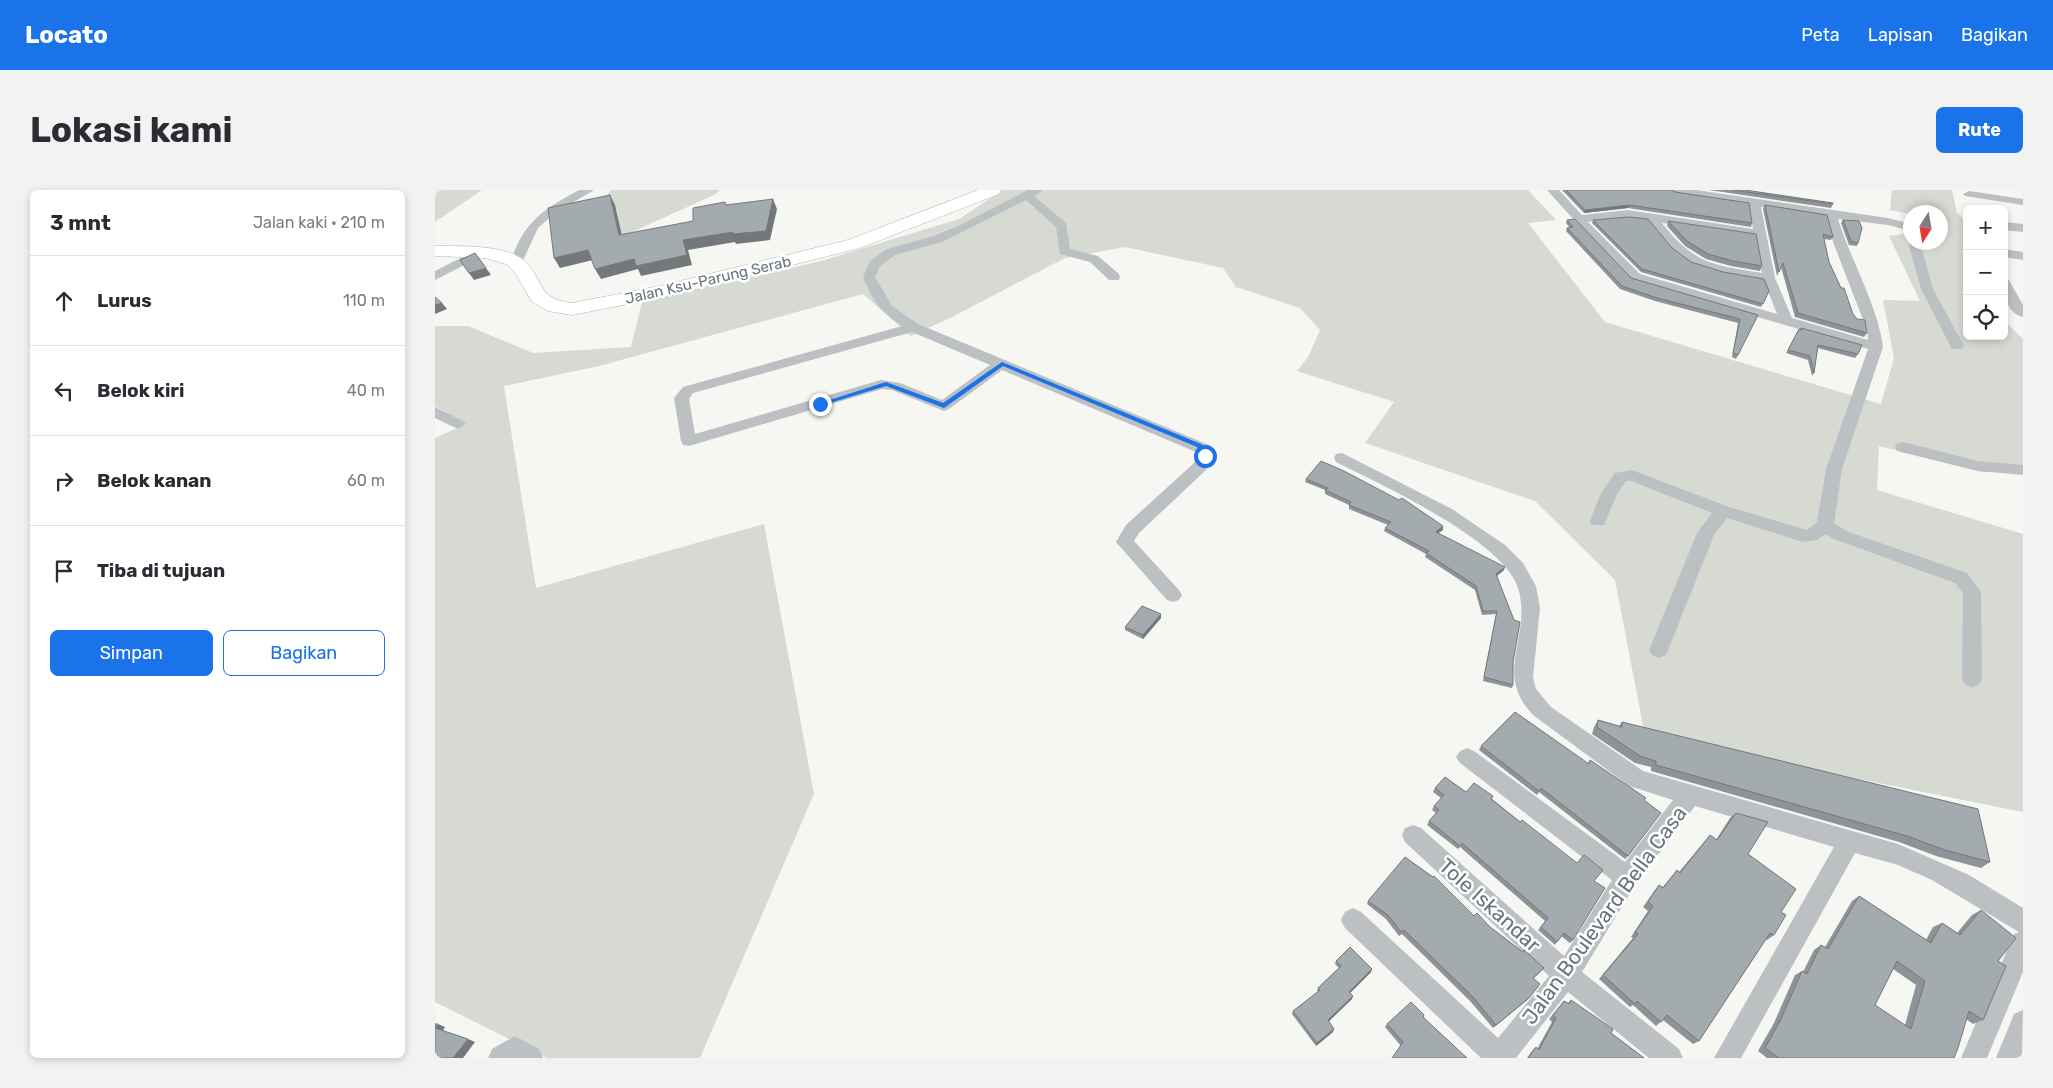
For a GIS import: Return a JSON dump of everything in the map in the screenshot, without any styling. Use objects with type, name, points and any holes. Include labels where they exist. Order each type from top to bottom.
[{"type":"street","points":[[435,251],[500,256],[516,264],[522,242],[532,226],[565,200],[588,190]]},
{"type":"street","name":"Jalan Ksu-Parung Serab","points":[[516,264],[539,298],[555,307],[572,309],[795,260],[854,244],[993,190]]},
{"type":"street","points":[[1553,190],[1624,268],[1635,277],[1876,348]]},
{"type":"street","points":[[1674,190],[1888,222],[1903,226]]},
{"type":"street","points":[[1114,277],[1094,259],[1072,255],[1064,251],[1062,226],[1031,192],[962,229],[938,239],[891,252],[875,264],[869,277],[878,297],[887,309],[913,327],[1203,449],[1205,456],[1200,466],[1132,529],[1125,542],[1173,595]]},
{"type":"street","points":[[1973,205],[1969,192],[2023,202]]},
{"type":"street","points":[[1754,203],[1769,278],[1787,322]]},
{"type":"street","points":[[1581,220],[1621,214],[1760,234]]},
{"type":"street","points":[[1598,521],[1609,493],[1621,477],[1628,475],[1660,485],[1723,511],[1803,536],[1811,536],[1825,525],[1834,469],[1841,443],[1876,348],[1874,330],[1839,242],[1831,214]]},
{"type":"street","points":[[1652,218],[1674,246],[1691,259],[1717,267],[1769,278]]},
{"type":"street","points":[[2008,226],[2023,228]]},
{"type":"street","points":[[1917,250],[1927,289],[1957,346]]},
{"type":"street","points":[[435,276],[478,253]]},
{"type":"street","points":[[2008,254],[2023,256]]},
{"type":"street","points":[[2008,284],[2023,286]]},
{"type":"street","points":[[2008,290],[2017,307],[2023,313]]},
{"type":"street","points":[[913,327],[688,390],[681,398],[689,441],[881,384],[895,386],[944,406],[1002,363]]},
{"type":"street","points":[[435,412],[457,424]]},
{"type":"street","points":[[1903,447],[1978,466],[2023,470]]},
{"type":"street","name":"Jalan Boulevard Bella Casa","points":[[1342,458],[1457,521],[1515,564],[1525,579],[1530,597],[1523,686],[1533,702],[1544,713],[1637,779],[1903,856],[1954,878],[2023,922]]},
{"type":"street","points":[[1659,650],[1706,532],[1723,511]]},
{"type":"street","points":[[1825,525],[1840,535],[1961,578],[1967,583],[1972,592],[1972,679]]},
{"type":"street","points":[[1467,757],[1627,877]]},
{"type":"street","name":"Jalan Boulevard Bella Casa","points":[[1499,1058],[1566,975],[1627,877],[1690,795]]},
{"type":"street","name":"Tole Iskandar","points":[[1413,835],[1566,975]]},
{"type":"street","points":[[1727,1058],[1850,840]]},
{"type":"street","points":[[1353,920],[1499,1058]]},
{"type":"street","points":[[1974,1058],[2023,943]]},
{"type":"street","points":[[1566,975],[1670,1058]]},
{"type":"street","points":[[2009,1058],[2023,1023]]},
{"type":"street","points":[[501,1058],[515,1049],[530,1058]]},
{"type":"shaded area","points":[[435,190],[482,190],[435,222]]},
{"type":"shaded area","points":[[611,190],[720,190],[716,194],[619,238],[617,211],[596,208]]},
{"type":"shaded area","points":[[1003,190],[1528,190],[1556,220],[1528,223],[1605,322],[1881,404],[1894,358],[1883,300],[1920,301],[1889,236],[1903,234],[1903,250],[1948,250],[1948,205],[1903,205],[1903,213],[1890,210],[1892,190],[1952,190],[1957,213],[1963,218],[1963,340],[2008,340],[2008,325],[2023,339],[2023,470],[1982,472],[1879,446],[1877,490],[2023,534],[2023,812],[1645,736],[1615,580],[1535,501],[1365,443],[1394,402],[1297,371],[1308,357],[1320,330],[1300,308],[1236,287],[1223,268],[1125,247],[1065,258],[952,317],[911,336],[863,294],[599,366],[504,386],[536,588],[764,524],[814,794],[700,1058],[547,1058],[435,1002],[435,438],[466,424],[435,406],[435,326],[468,326],[533,353],[631,347],[642,302],[821,261],[959,219]]},
{"type":"building","points":[[1566,190],[1672,190],[1749,203],[1752,223],[1629,205],[1585,210]]},
{"type":"building","points":[[1733,190],[1745,190],[1833,204]]},
{"type":"building","points":[[610,195],[619,235],[693,221],[693,208],[725,202],[726,205],[773,199],[766,231],[732,234],[733,232],[683,240],[687,255],[636,266],[634,259],[595,269],[588,250],[554,258],[548,208]]},
{"type":"building","points":[[1765,205],[1827,215],[1833,237],[1823,234],[1829,262],[1841,288],[1844,288],[1853,314],[1857,319],[1865,320],[1867,333],[1798,313],[1783,263],[1779,272]]},
{"type":"building","points":[[1629,217],[1648,219],[1672,248],[1691,262],[1723,272],[1764,279],[1769,291],[1763,304],[1642,269],[1593,220]]},
{"type":"building","points":[[1575,219],[1631,278],[1758,315],[1738,355],[1733,353],[1740,319],[1657,298],[1622,286],[1567,228],[1573,227],[1567,220]]},
{"type":"building","points":[[1843,220],[1859,221],[1862,228],[1858,243],[1851,241]]},
{"type":"building","points":[[1668,221],[1756,234],[1762,266],[1708,254],[1687,241]]},
{"type":"building","points":[[475,253],[486,268],[469,273],[460,260]]},
{"type":"building","points":[[435,297],[442,303],[435,305]]},
{"type":"building","points":[[1801,328],[1862,345],[1858,354],[1818,345],[1814,373],[1810,356],[1788,350],[1799,329],[1802,330]]},
{"type":"building","points":[[1321,461],[1399,500],[1402,498],[1443,526],[1436,532],[1505,567],[1496,574],[1514,620],[1520,622],[1513,662],[1513,685],[1484,677],[1497,611],[1483,611],[1476,586],[1426,553],[1429,551],[1385,528],[1391,522],[1349,505],[1351,502],[1325,490],[1328,488],[1306,479]]},
{"type":"building","points":[[1142,606],[1161,614],[1143,635],[1125,627]]},
{"type":"building","points":[[1515,712],[1589,764],[1590,760],[1646,798],[1644,800],[1661,813],[1628,856],[1541,788],[1539,791],[1481,746]]},
{"type":"building","points":[[1598,720],[1622,727],[1622,722],[1978,809],[1990,862],[1945,850],[1907,836],[1656,765],[1656,761],[1640,756],[1597,727]]},
{"type":"building","points":[[1445,777],[1466,792],[1474,783],[1493,796],[1491,799],[1520,822],[1522,820],[1577,863],[1584,855],[1603,870],[1594,881],[1605,888],[1573,940],[1564,933],[1557,942],[1541,927],[1548,918],[1462,843],[1460,846],[1429,821],[1439,810],[1434,806],[1444,795],[1435,788]]},
{"type":"building","points":[[1736,813],[1768,822],[1748,854],[1796,889],[1781,912],[1786,915],[1774,935],[1770,933],[1699,1041],[1667,1015],[1661,1022],[1637,1001],[1635,1004],[1603,975],[1638,934],[1635,932],[1653,906],[1648,902],[1659,885],[1663,888],[1677,870],[1680,873],[1710,835],[1717,840]]},
{"type":"building","points":[[1405,857],[1434,876],[1474,916],[1477,913],[1490,927],[1523,952],[1524,950],[1544,968],[1533,978],[1540,984],[1529,998],[1496,1025],[1473,997],[1404,930],[1401,932],[1388,915],[1368,901]]},
{"type":"building","points":[[1859,896],[1931,943],[1942,923],[1960,935],[1981,910],[2016,938],[1998,961],[2006,966],[1983,1020],[1969,1011],[1954,1058],[1779,1058],[1765,1048],[1781,1019],[1802,971],[1807,974],[1821,945],[1828,949]],"holes":[[[1897,961],[1925,981],[1911,1029],[1875,1005]]]},
{"type":"building","points":[[1350,947],[1372,969],[1349,992],[1353,996],[1328,1020],[1334,1029],[1317,1043],[1293,1011],[1320,990],[1318,988],[1341,966],[1336,961]]},
{"type":"building","points":[[1571,1000],[1613,1029],[1611,1033],[1644,1058],[1528,1058],[1536,1047],[1539,1050],[1556,1018],[1553,1015],[1564,1001],[1569,1004]]},
{"type":"building","points":[[1411,1002],[1424,1015],[1423,1017],[1467,1058],[1392,1058],[1403,1042],[1387,1024]]},
{"type":"building","points":[[435,1028],[468,1039],[453,1058],[435,1058]]},
{"type":"route","points":[[820,404],[881,384],[890,384],[944,406],[1002,363],[1199,446],[1205,452],[1205,456]]}]
